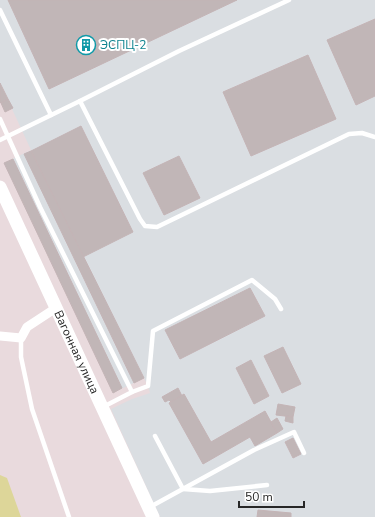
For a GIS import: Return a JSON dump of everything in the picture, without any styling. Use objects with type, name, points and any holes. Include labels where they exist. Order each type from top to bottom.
[{"type":"street","name":"Вагонная улица","points":[[0,187],[151,513]]},
{"type":"street","points":[[0,336],[21,338],[27,327],[56,308]]},
{"type":"lane","points":[[0,140],[179,51],[289,0]]},
{"type":"lane","points":[[0,10],[51,115]]},
{"type":"lane","points":[[80,101],[140,219],[145,226],[157,226],[349,134],[362,133],[375,137]]},
{"type":"lane","points":[[0,119],[40,207],[132,392]]},
{"type":"lane","points":[[102,408],[132,392],[148,386],[153,331],[252,280],[275,298],[281,309]]},
{"type":"lane","points":[[21,338],[21,357],[32,409],[69,517]]},
{"type":"lane","points":[[151,513],[183,489],[254,450],[294,432],[304,453]]},
{"type":"lane","points":[[155,436],[183,489]]},
{"type":"lane","points":[[183,489],[210,491],[267,485]]},
{"type":"shaded area","points":[[0,0],[375,0],[375,517],[160,517],[111,409],[132,399],[150,393],[148,386],[144,378],[113,393],[4,163],[31,150],[0,83]]},
{"type":"shaded area","points":[[0,475],[7,478],[21,517],[0,517]]},
{"type":"building","name":"ЭСПЦ-2","points":[[8,0],[237,0],[49,89]]},
{"type":"building","points":[[375,19],[375,96],[356,105],[327,40]]},
{"type":"building","points":[[308,55],[336,119],[251,156],[223,92]]},
{"type":"building","points":[[0,83],[8,99],[1,103],[0,102]]},
{"type":"building","points":[[8,99],[13,108],[5,112],[1,103]]},
{"type":"building","points":[[81,126],[133,232],[83,257],[31,151]]},
{"type":"building","points":[[31,151],[144,378],[134,383],[24,154]]},
{"type":"building","points":[[179,156],[200,198],[164,215],[143,173]]},
{"type":"building","points":[[13,159],[122,388],[113,393],[4,163]]},
{"type":"building","points":[[250,288],[265,316],[180,359],[165,330]]},
{"type":"building","points":[[283,347],[301,384],[282,393],[264,356]]},
{"type":"building","points":[[251,360],[269,396],[254,404],[236,368]]},
{"type":"building","points":[[178,388],[182,396],[171,402],[169,400],[165,402],[162,397]]},
{"type":"building","points":[[184,394],[211,442],[265,411],[277,433],[255,446],[250,437],[203,464],[169,403]]},
{"type":"building","points":[[278,404],[295,407],[293,417],[276,415]]},
{"type":"building","points":[[286,416],[293,417],[293,423],[285,421]]},
{"type":"building","points":[[277,418],[283,429],[277,433],[271,422]]},
{"type":"building","points":[[293,438],[301,454],[293,458],[285,442]]},
{"type":"building","points":[[258,510],[291,513],[291,517],[257,517]]},
{"type":"place","name":"ЭСПЦ-2","points":[[86,45]]}]
